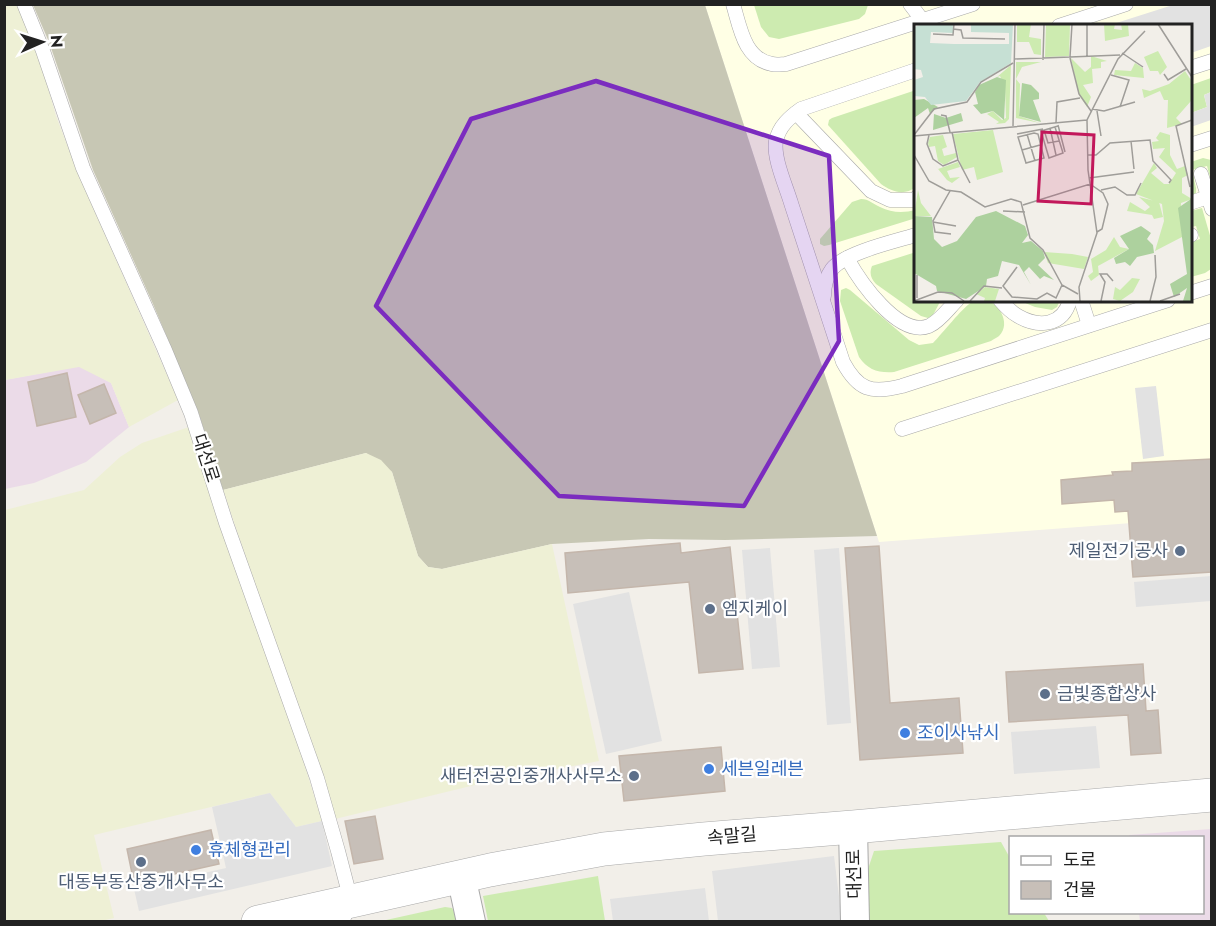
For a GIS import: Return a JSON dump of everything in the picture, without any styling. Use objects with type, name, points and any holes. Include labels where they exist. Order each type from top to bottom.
[{"type":"street","name":"속말길","points":[[258,921],[346,911],[461,876],[548,858],[635,845],[1212,795]]},
{"type":"street","name":"대선로","points":[[853,827],[855,921]]},
{"type":"street","points":[[461,876],[471,921]]},
{"type":"lane","name":"대선로","points":[[24,4],[43,51],[83,168],[191,413],[226,523],[317,778],[335,841],[346,911]]},
{"type":"lane","points":[[733,4],[744,40],[751,53],[772,64],[786,64],[973,4]]},
{"type":"lane","points":[[910,4],[923,21]]},
{"type":"lane","points":[[1065,24],[1126,4]]},
{"type":"lane","points":[[1192,68],[1212,61]]},
{"type":"lane","points":[[914,70],[801,109],[790,116],[781,128],[776,142],[777,159],[823,302],[843,362],[852,378],[863,386],[887,390],[1158,302]]},
{"type":"lane","points":[[796,113],[871,191],[890,201],[914,199]]},
{"type":"lane","points":[[1192,145],[1212,138]]},
{"type":"lane","points":[[1192,203],[1210,203],[1201,174]]},
{"type":"lane","points":[[823,302],[826,281],[830,271],[837,263],[914,236]]},
{"type":"lane","points":[[847,258],[869,293],[900,321],[912,326],[919,328],[928,326],[955,302]]},
{"type":"lane","points":[[1192,293],[1212,286]]},
{"type":"lane","points":[[1002,302],[1018,316],[1039,324],[1058,319],[1069,302]]},
{"type":"lane","points":[[1082,302],[1089,325]]},
{"type":"lane","points":[[902,429],[1212,330]]},
{"type":"highlighted area","points":[[596,81],[829,156],[839,341],[744,506],[559,496],[376,306],[471,119]]},
{"type":"shaded area","points":[[18,4],[39,56],[56,116],[79,176],[178,400],[129,427],[111,383],[79,367],[5,380],[4,5]]},
{"type":"shaded area","points":[[1176,4],[1211,5],[1211,46],[1192,53],[1192,24],[1113,24]]},
{"type":"shaded area","points":[[33,5],[705,5],[877,536],[725,540],[649,539],[552,544],[442,569],[428,567],[418,556],[392,472],[366,453],[223,490],[198,411],[93,170],[49,42]]},
{"type":"shaded area","points":[[705,5],[1211,5],[1211,517],[879,542]]},
{"type":"shaded area","points":[[1211,92],[1211,120],[1192,127],[1192,113],[1207,107],[1204,95]]},
{"type":"shaded area","points":[[79,366],[111,383],[129,427],[86,462],[34,483],[5,489],[5,380]]},
{"type":"shaded area","points":[[1156,386],[1164,456],[1143,459],[1135,388]]},
{"type":"shaded area","points":[[189,427],[299,747],[322,821],[296,827],[270,793],[94,835],[114,918],[97,922],[5,922],[5,510],[84,490],[120,457],[142,443]]},
{"type":"shaded area","points":[[366,453],[381,460],[392,472],[418,556],[428,567],[442,569],[552,544],[599,761],[475,785],[335,819],[223,490]]},
{"type":"shaded area","points":[[770,548],[780,667],[752,669],[742,550]]},
{"type":"shaded area","points":[[839,548],[851,723],[827,725],[814,550]]},
{"type":"shaded area","points":[[1211,576],[1211,601],[1136,607],[1134,582]]},
{"type":"shaded area","points":[[629,592],[662,741],[606,754],[573,604]]},
{"type":"shaded area","points":[[1096,726],[1100,768],[1014,774],[1011,732]]},
{"type":"shaded area","points":[[270,793],[296,827],[322,821],[332,866],[139,911],[134,889],[226,868],[212,807]]},
{"type":"shaded area","points":[[1211,829],[1211,921],[1140,921],[1139,914],[1204,914],[1204,836],[1129,835]]},
{"type":"shaded area","points":[[834,856],[842,921],[718,921],[712,871]]},
{"type":"shaded area","points":[[705,888],[709,921],[613,921],[610,899]]},
{"type":"green space","points":[[754,4],[868,5],[865,14],[859,19],[779,39],[769,37],[761,27]]},
{"type":"green space","points":[[1211,78],[1211,92],[1204,95],[1207,107],[1192,113],[1192,85]]},
{"type":"green space","points":[[914,91],[914,188],[898,192],[881,184],[828,125],[832,118]]},
{"type":"green space","points":[[1203,158],[1211,160],[1211,181],[1207,166],[1192,170],[1192,162]]},
{"type":"green space","points":[[1192,170],[1196,188],[1196,193],[1192,195]]},
{"type":"green space","points":[[861,199],[893,211],[914,210],[914,219],[829,245],[820,244],[820,239],[852,202]]},
{"type":"green space","points":[[1202,208],[1211,239],[1211,269],[1192,277],[1192,242],[1200,239],[1196,226],[1192,227],[1192,211]]},
{"type":"green space","points":[[914,253],[914,302],[940,302],[933,315],[928,318],[921,316],[876,284],[871,276],[872,266]]},
{"type":"green space","points":[[846,288],[850,290],[909,340],[919,345],[933,343],[972,302],[990,302],[999,309],[1004,323],[1003,330],[991,341],[894,372],[878,371],[870,368],[859,357],[840,301],[841,290]]},
{"type":"green space","points":[[1023,302],[1059,302],[1052,310]]},
{"type":"green space","points":[[1001,842],[1009,856],[1009,914],[1045,914],[1049,921],[868,921],[865,878],[874,851]]},
{"type":"green space","points":[[598,876],[605,921],[488,921],[483,896]]},
{"type":"green space","points":[[445,907],[452,908],[459,922],[377,922]]},
{"type":"building","points":[[67,373],[76,417],[37,426],[28,382]]},
{"type":"building","points":[[104,384],[116,413],[90,424],[78,395]]},
{"type":"building","points":[[1212,459],[1212,572],[1133,577],[1128,511],[1115,512],[1114,500],[1062,504],[1061,480],[1132,471],[1132,463]]},
{"type":"building","points":[[680,543],[681,553],[730,547],[743,669],[699,673],[689,582],[568,593],[565,553]]},
{"type":"building","points":[[879,546],[890,703],[959,698],[963,753],[860,760],[845,548]]},
{"type":"building","points":[[1143,664],[1146,711],[1158,710],[1161,753],[1131,755],[1128,715],[1009,722],[1006,672]]},
{"type":"building","points":[[721,747],[725,791],[624,801],[619,756]]},
{"type":"building","points":[[375,816],[383,859],[354,864],[345,821]]},
{"type":"building","points":[[211,830],[219,864],[134,883],[127,849]]},
{"type":"place","name":"제일전기공사","points":[[1180,551]]},
{"type":"place","name":"엠지케이","points":[[710,609]]},
{"type":"place","name":"금빛종합상사","points":[[1045,694]]},
{"type":"place","name":"조이사낚시","points":[[905,733]]},
{"type":"place","name":"세븐일레븐","points":[[709,769]]},
{"type":"place","name":"새터전공인중개사사무소","points":[[634,776]]},
{"type":"place","name":"휴체형관리","points":[[196,850]]},
{"type":"place","name":"대동부동산중개사무소","points":[[141,862]]}]
